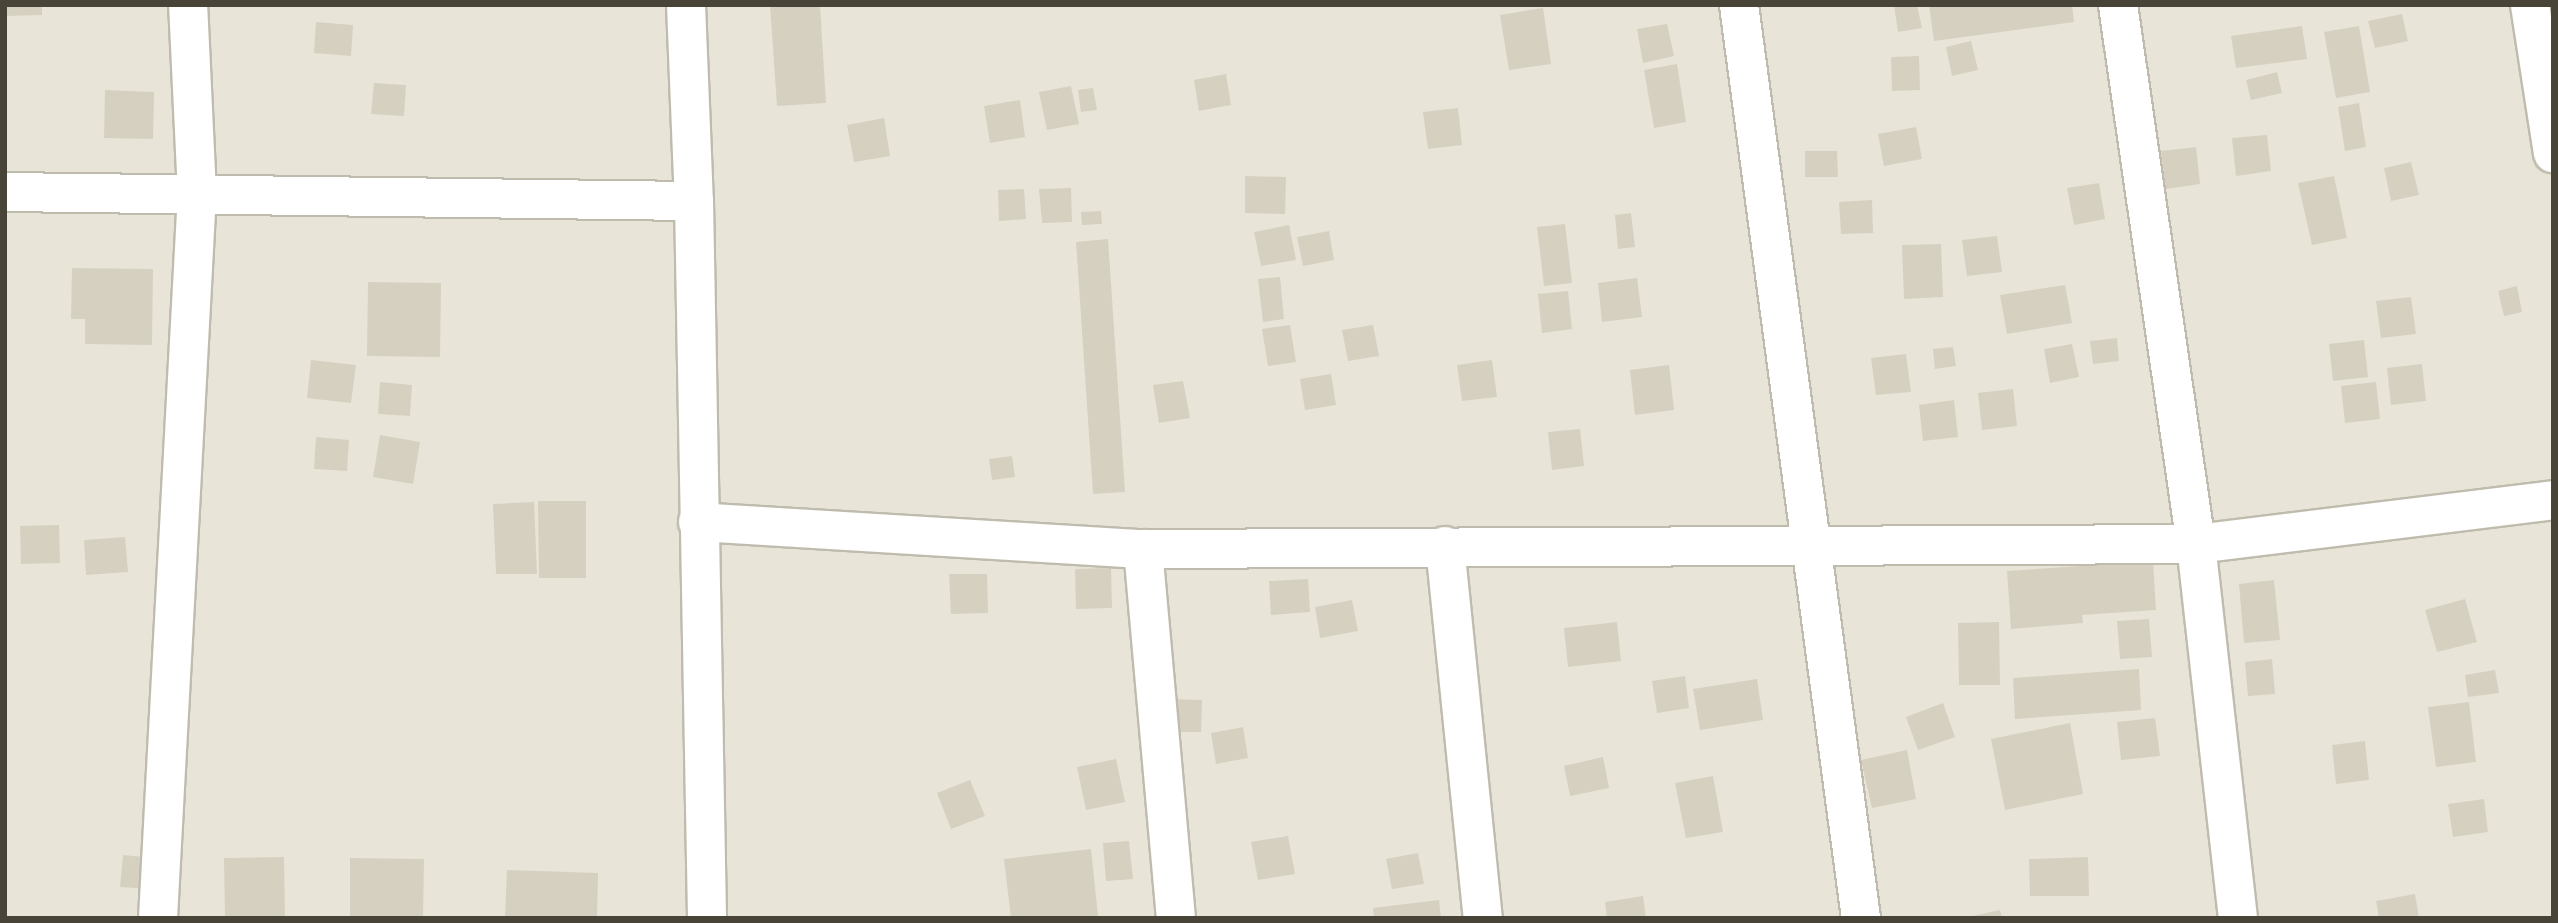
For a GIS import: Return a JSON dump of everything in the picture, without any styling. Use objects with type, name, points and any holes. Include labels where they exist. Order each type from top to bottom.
[{"type":"street","points":[[158,918],[197,194],[188,5]]},
{"type":"street","points":[[685,5],[694,201],[707,918]]},
{"type":"street","points":[[1739,5],[1814,543],[1861,918]]},
{"type":"street","points":[[2118,5],[2196,544],[2238,918]]},
{"type":"street","points":[[2530,5],[2553,153]]},
{"type":"street","points":[[5,192],[694,201]]},
{"type":"street","points":[[698,522],[1143,549],[1814,543],[2196,544],[2553,500]]},
{"type":"street","points":[[1445,546],[1483,918]]},
{"type":"street","points":[[1143,549],[1176,918]]},
{"type":"shaded area","points":[[5,5],[2553,5],[2553,918],[5,918]]},
{"type":"building","points":[[5,5],[42,5],[42,15],[5,16]]},
{"type":"building","points":[[770,5],[820,5],[826,103],[777,106]]},
{"type":"building","points":[[1894,5],[1917,5],[1922,28],[1898,32]]},
{"type":"building","points":[[1929,5],[2072,5],[2074,22],[1934,41]]},
{"type":"building","points":[[1543,8],[1551,64],[1509,70],[1500,15]]},
{"type":"building","points":[[2402,14],[2408,41],[2375,48],[2368,21]]},
{"type":"building","points":[[316,22],[353,25],[351,56],[314,53]]},
{"type":"building","points":[[1667,24],[1674,56],[1643,63],[1637,29]]},
{"type":"building","points":[[2302,26],[2307,59],[2236,68],[2231,36]]},
{"type":"building","points":[[2359,26],[2370,92],[2336,98],[2324,32]]},
{"type":"building","points":[[1971,41],[1978,70],[1952,76],[1946,47]]},
{"type":"building","points":[[1919,56],[1920,90],[1892,91],[1891,57]]},
{"type":"building","points":[[1677,64],[1686,122],[1654,128],[1644,70]]},
{"type":"building","points":[[2277,72],[2282,93],[2251,100],[2246,80]]},
{"type":"building","points":[[1226,74],[1231,105],[1199,111],[1194,80]]},
{"type":"building","points":[[374,83],[406,85],[404,116],[371,114]]},
{"type":"building","points":[[1071,86],[1079,124],[1047,130],[1039,92]]},
{"type":"building","points":[[1093,88],[1097,110],[1081,112],[1078,90]]},
{"type":"building","points":[[105,90],[154,92],[153,139],[104,138]]},
{"type":"building","points":[[1020,100],[1025,137],[990,143],[984,106]]},
{"type":"building","points":[[2359,103],[2366,147],[2345,151],[2338,107]]},
{"type":"building","points":[[1458,108],[1462,145],[1428,149],[1423,112]]},
{"type":"building","points":[[884,118],[890,156],[854,162],[847,125]]},
{"type":"building","points":[[1916,127],[1922,159],[1884,166],[1878,134]]},
{"type":"building","points":[[2267,135],[2271,171],[2236,176],[2232,138]]},
{"type":"building","points":[[2196,147],[2200,184],[2166,189],[2161,151]]},
{"type":"building","points":[[1805,151],[1837,151],[1838,177],[1805,177]]},
{"type":"building","points":[[2411,162],[2419,195],[2391,201],[2384,168]]},
{"type":"building","points":[[1245,176],[1286,177],[1285,214],[1245,213]]},
{"type":"building","points":[[2334,176],[2347,238],[2312,245],[2298,183]]},
{"type":"building","points":[[2099,183],[2105,219],[2074,225],[2067,188]]},
{"type":"building","points":[[1071,188],[1072,222],[1042,223],[1039,189]]},
{"type":"building","points":[[1024,189],[1026,219],[999,221],[998,190]]},
{"type":"building","points":[[1872,200],[1873,233],[1841,234],[1839,202]]},
{"type":"building","points":[[1101,211],[1102,224],[1082,225],[1081,212]]},
{"type":"building","points":[[1631,213],[1635,247],[1618,249],[1615,215]]},
{"type":"building","points":[[1565,224],[1572,283],[1544,286],[1537,227]]},
{"type":"building","points":[[1289,225],[1296,260],[1261,266],[1254,232]]},
{"type":"building","points":[[1329,231],[1334,260],[1303,266],[1297,237]]},
{"type":"building","points":[[1997,236],[2002,272],[1967,276],[1962,240]]},
{"type":"building","points":[[1108,239],[1125,492],[1093,494],[1076,242]]},
{"type":"building","points":[[1941,244],[1943,297],[1904,299],[1902,245]]},
{"type":"building","points":[[72,268],[153,269],[152,345],[85,344],[85,319],[71,319]]},
{"type":"building","points":[[1280,277],[1284,319],[1263,322],[1258,279]]},
{"type":"building","points":[[1637,278],[1642,317],[1602,322],[1598,283]]},
{"type":"building","points":[[368,282],[441,283],[440,357],[367,356]]},
{"type":"building","points":[[2065,285],[2072,323],[2007,334],[2000,295]]},
{"type":"building","points":[[2517,286],[2522,312],[2504,316],[2498,291]]},
{"type":"building","points":[[1568,291],[1572,329],[1542,333],[1538,294]]},
{"type":"building","points":[[2411,297],[2416,334],[2381,338],[2376,301]]},
{"type":"building","points":[[1290,325],[1296,362],[1268,366],[1262,329]]},
{"type":"building","points":[[1373,325],[1379,356],[1348,361],[1342,330]]},
{"type":"building","points":[[2117,338],[2119,361],[2093,364],[2090,341]]},
{"type":"building","points":[[2364,340],[2368,377],[2333,381],[2329,344]]},
{"type":"building","points":[[2072,344],[2079,377],[2050,383],[2044,349]]},
{"type":"building","points":[[1953,347],[1956,366],[1935,369],[1933,349]]},
{"type":"building","points":[[1906,354],[1911,392],[1876,395],[1871,358]]},
{"type":"building","points":[[311,360],[356,365],[351,403],[307,398]]},
{"type":"building","points":[[1492,360],[1497,397],[1462,401],[1457,365]]},
{"type":"building","points":[[2422,364],[2426,401],[2391,405],[2387,368]]},
{"type":"building","points":[[1669,365],[1674,410],[1635,415],[1630,370]]},
{"type":"building","points":[[1331,374],[1336,405],[1305,410],[1300,379]]},
{"type":"building","points":[[1183,381],[1190,418],[1159,423],[1153,385]]},
{"type":"building","points":[[380,382],[412,385],[410,416],[378,414]]},
{"type":"building","points":[[2376,382],[2380,419],[2345,423],[2341,386]]},
{"type":"building","points":[[2013,389],[2017,426],[1982,430],[1978,393]]},
{"type":"building","points":[[1954,400],[1958,437],[1923,441],[1919,405]]},
{"type":"building","points":[[1580,429],[1584,466],[1552,470],[1548,432]]},
{"type":"building","points":[[380,435],[420,442],[413,484],[373,477]]},
{"type":"building","points":[[316,437],[349,440],[347,471],[314,469]]},
{"type":"building","points":[[1012,456],[1015,477],[992,480],[989,459]]},
{"type":"building","points":[[538,501],[586,501],[586,578],[539,578]]},
{"type":"building","points":[[534,502],[537,574],[496,574],[493,504]]},
{"type":"building","points":[[59,525],[60,563],[21,564],[20,526]]},
{"type":"building","points":[[125,537],[128,572],[86,575],[84,540]]},
{"type":"building","points":[[2153,561],[2156,610],[2082,615],[2083,623],[2011,629],[2007,571]]},
{"type":"building","points":[[1111,568],[1112,608],[1076,609],[1075,569]]},
{"type":"building","points":[[949,574],[987,574],[988,613],[951,614]]},
{"type":"building","points":[[1308,579],[1310,612],[1271,615],[1269,581]]},
{"type":"building","points":[[2274,580],[2280,640],[2244,643],[2239,584]]},
{"type":"building","points":[[2465,599],[2477,642],[2437,652],[2425,610]]},
{"type":"building","points":[[1352,600],[1358,631],[1320,638],[1315,607]]},
{"type":"building","points":[[2149,619],[2152,657],[2120,659],[2117,621]]},
{"type":"building","points":[[1617,622],[1621,661],[1568,667],[1564,628]]},
{"type":"building","points":[[1999,622],[2000,685],[1959,685],[1958,623]]},
{"type":"building","points":[[2272,659],[2275,694],[2248,696],[2245,662]]},
{"type":"building","points":[[2139,669],[2141,710],[2015,719],[2013,678]]},
{"type":"building","points":[[2495,670],[2499,693],[2468,697],[2465,675]]},
{"type":"building","points":[[1685,676],[1689,708],[1657,713],[1652,681]]},
{"type":"building","points":[[1757,679],[1763,720],[1700,730],[1693,689]]},
{"type":"building","points":[[1171,699],[1202,700],[1201,732],[1170,732]]},
{"type":"building","points":[[2469,702],[2476,762],[2436,767],[2428,707]]},
{"type":"building","points":[[1943,703],[1955,737],[1918,750],[1906,717]]},
{"type":"building","points":[[2155,718],[2160,756],[2121,760],[2117,722]]},
{"type":"building","points":[[2070,723],[2083,794],[2005,810],[1991,739]]},
{"type":"building","points":[[1243,727],[1248,758],[1216,764],[1211,733]]},
{"type":"building","points":[[2365,741],[2369,780],[2336,784],[2332,745]]},
{"type":"building","points":[[1907,750],[1916,799],[1872,808],[1861,760]]},
{"type":"building","points":[[1603,757],[1609,788],[1570,796],[1564,766]]},
{"type":"building","points":[[1116,759],[1125,802],[1086,810],[1077,767]]},
{"type":"building","points":[[1713,776],[1723,832],[1686,838],[1675,783]]},
{"type":"building","points":[[970,780],[985,816],[951,829],[937,793]]},
{"type":"building","points":[[2484,799],[2488,832],[2453,837],[2448,804]]},
{"type":"building","points":[[1288,836],[1295,874],[1258,880],[1251,842]]},
{"type":"building","points":[[1129,841],[1133,879],[1106,881],[1103,843]]},
{"type":"building","points":[[1091,849],[1098,916],[1011,918],[1004,859]]},
{"type":"building","points":[[1418,853],[1424,884],[1392,889],[1386,859]]},
{"type":"building","points":[[123,855],[155,858],[153,889],[120,887]]},
{"type":"building","points":[[284,857],[285,918],[225,918],[224,858]]},
{"type":"building","points":[[2088,857],[2089,896],[2030,896],[2029,859]]},
{"type":"building","points":[[350,858],[424,859],[423,918],[350,918]]},
{"type":"building","points":[[507,870],[598,873],[597,918],[505,918]]},
{"type":"building","points":[[2415,894],[2419,918],[2379,918],[2376,901]]},
{"type":"building","points":[[1643,896],[1646,918],[1607,918],[1605,902]]},
{"type":"building","points":[[1439,900],[1441,918],[1374,918],[1373,908]]},
{"type":"building","points":[[2000,910],[2002,918],[1968,918],[1968,917]]}]
